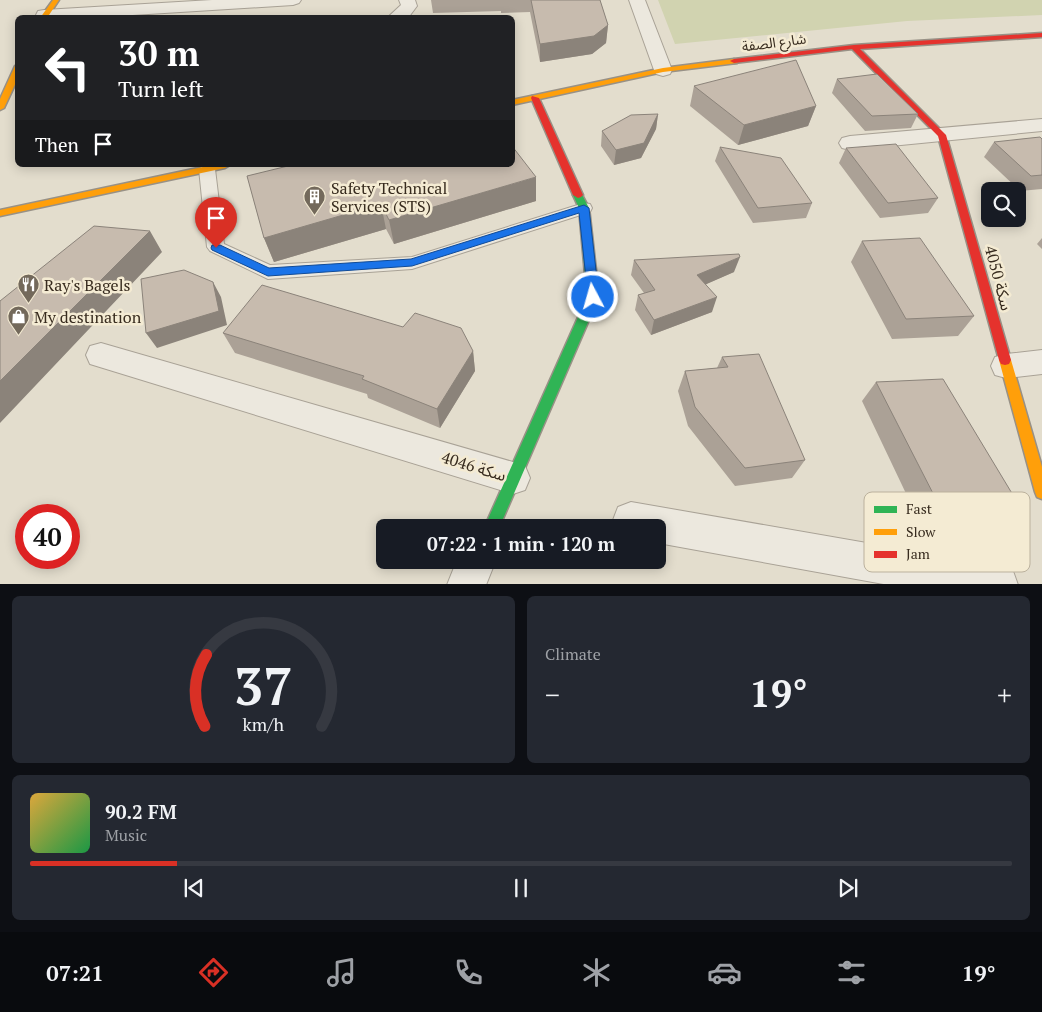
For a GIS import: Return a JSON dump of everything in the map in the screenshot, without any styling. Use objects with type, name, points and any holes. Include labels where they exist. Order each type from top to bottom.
[{"type":"street","points":[[44,15],[56,0]]},
{"type":"street","points":[[58,15],[290,0]]},
{"type":"street","points":[[400,15],[409,6],[407,0]]},
{"type":"street","points":[[637,0],[663,70]]},
{"type":"street","name":"شارع الصفة","points":[[515,102],[663,70],[854,47],[1042,35]]},
{"type":"street","name":"سكة 4050","points":[[854,47],[942,135],[1042,492]]},
{"type":"street","points":[[0,108],[15,75]]},
{"type":"street","name":"سكة 4046","points":[[101,355],[513,478],[593,297],[584,208],[535,98]]},
{"type":"street","points":[[850,143],[1042,125]]},
{"type":"street","points":[[0,214],[216,167]]},
{"type":"street","points":[[1006,366],[1042,362]]},
{"type":"street","points":[[495,519],[513,478]]},
{"type":"street","points":[[666,526],[864,561]]},
{"type":"street","points":[[466,584],[473,569]]},
{"type":"street","points":[[929,572],[998,584]]},
{"type":"lane","points":[[207,169],[216,248],[268,272],[412,262],[584,208]]},
{"type":"green space","points":[[658,0],[1042,0],[1042,15],[907,21],[675,44]]},
{"type":"building","points":[[531,0],[600,0],[608,25],[594,36],[540,44]]},
{"type":"building","points":[[796,60],[816,106],[744,125],[694,86]]},
{"type":"building","points":[[877,74],[918,114],[872,116],[837,79]]},
{"type":"building","points":[[658,114],[644,143],[616,150],[602,131],[631,115]]},
{"type":"building","points":[[1040,137],[1042,139],[1042,175],[1031,176],[994,142]]},
{"type":"building","points":[[896,144],[938,198],[888,203],[846,148]]},
{"type":"building","points":[[720,147],[781,158],[812,203],[758,208]]},
{"type":"building","points":[[515,150],[536,177],[389,220],[381,204],[264,238],[247,176],[284,167],[515,167]]},
{"type":"building","points":[[94,226],[150,231],[0,381],[0,301]]},
{"type":"building","points":[[920,238],[974,316],[906,319],[862,241]]},
{"type":"building","points":[[739,254],[740,257],[697,275],[717,297],[654,320],[638,295],[655,290],[634,260]]},
{"type":"building","points":[[184,270],[213,282],[219,311],[146,333],[141,279]]},
{"type":"building","points":[[262,285],[403,327],[415,313],[461,328],[473,351],[437,409],[362,379],[364,376],[223,333]]},
{"type":"building","points":[[759,354],[805,460],[745,468],[695,407],[685,371],[728,367],[722,357]]},
{"type":"building","points":[[943,379],[1011,492],[932,492],[876,382]]},
{"type":"traffic: fast","points":[[495,519],[593,297],[584,208],[578,195]]},
{"type":"traffic: slow","points":[[45,15],[56,0]]},
{"type":"traffic: slow","points":[[515,102],[663,70],[734,61]]},
{"type":"traffic: slow","points":[[0,108],[15,75]]},
{"type":"traffic: slow","points":[[0,213],[216,167]]},
{"type":"traffic: slow","points":[[1005,360],[1042,492]]},
{"type":"traffic: jam","points":[[734,61],[854,47],[1042,35]]},
{"type":"traffic: jam","points":[[854,47],[942,135],[1005,360]]},
{"type":"traffic: jam","points":[[535,98],[578,195]]},
{"type":"place","name":"Safety Technical Services (STS)","points":[[315,216]]},
{"type":"place","name":"Ray's Bagels","points":[[28,304]]},
{"type":"place","name":"My destination","points":[[18,336]]},
{"type":"route","points":[[216,248],[268,272],[412,262],[584,208],[593,297]]}]
